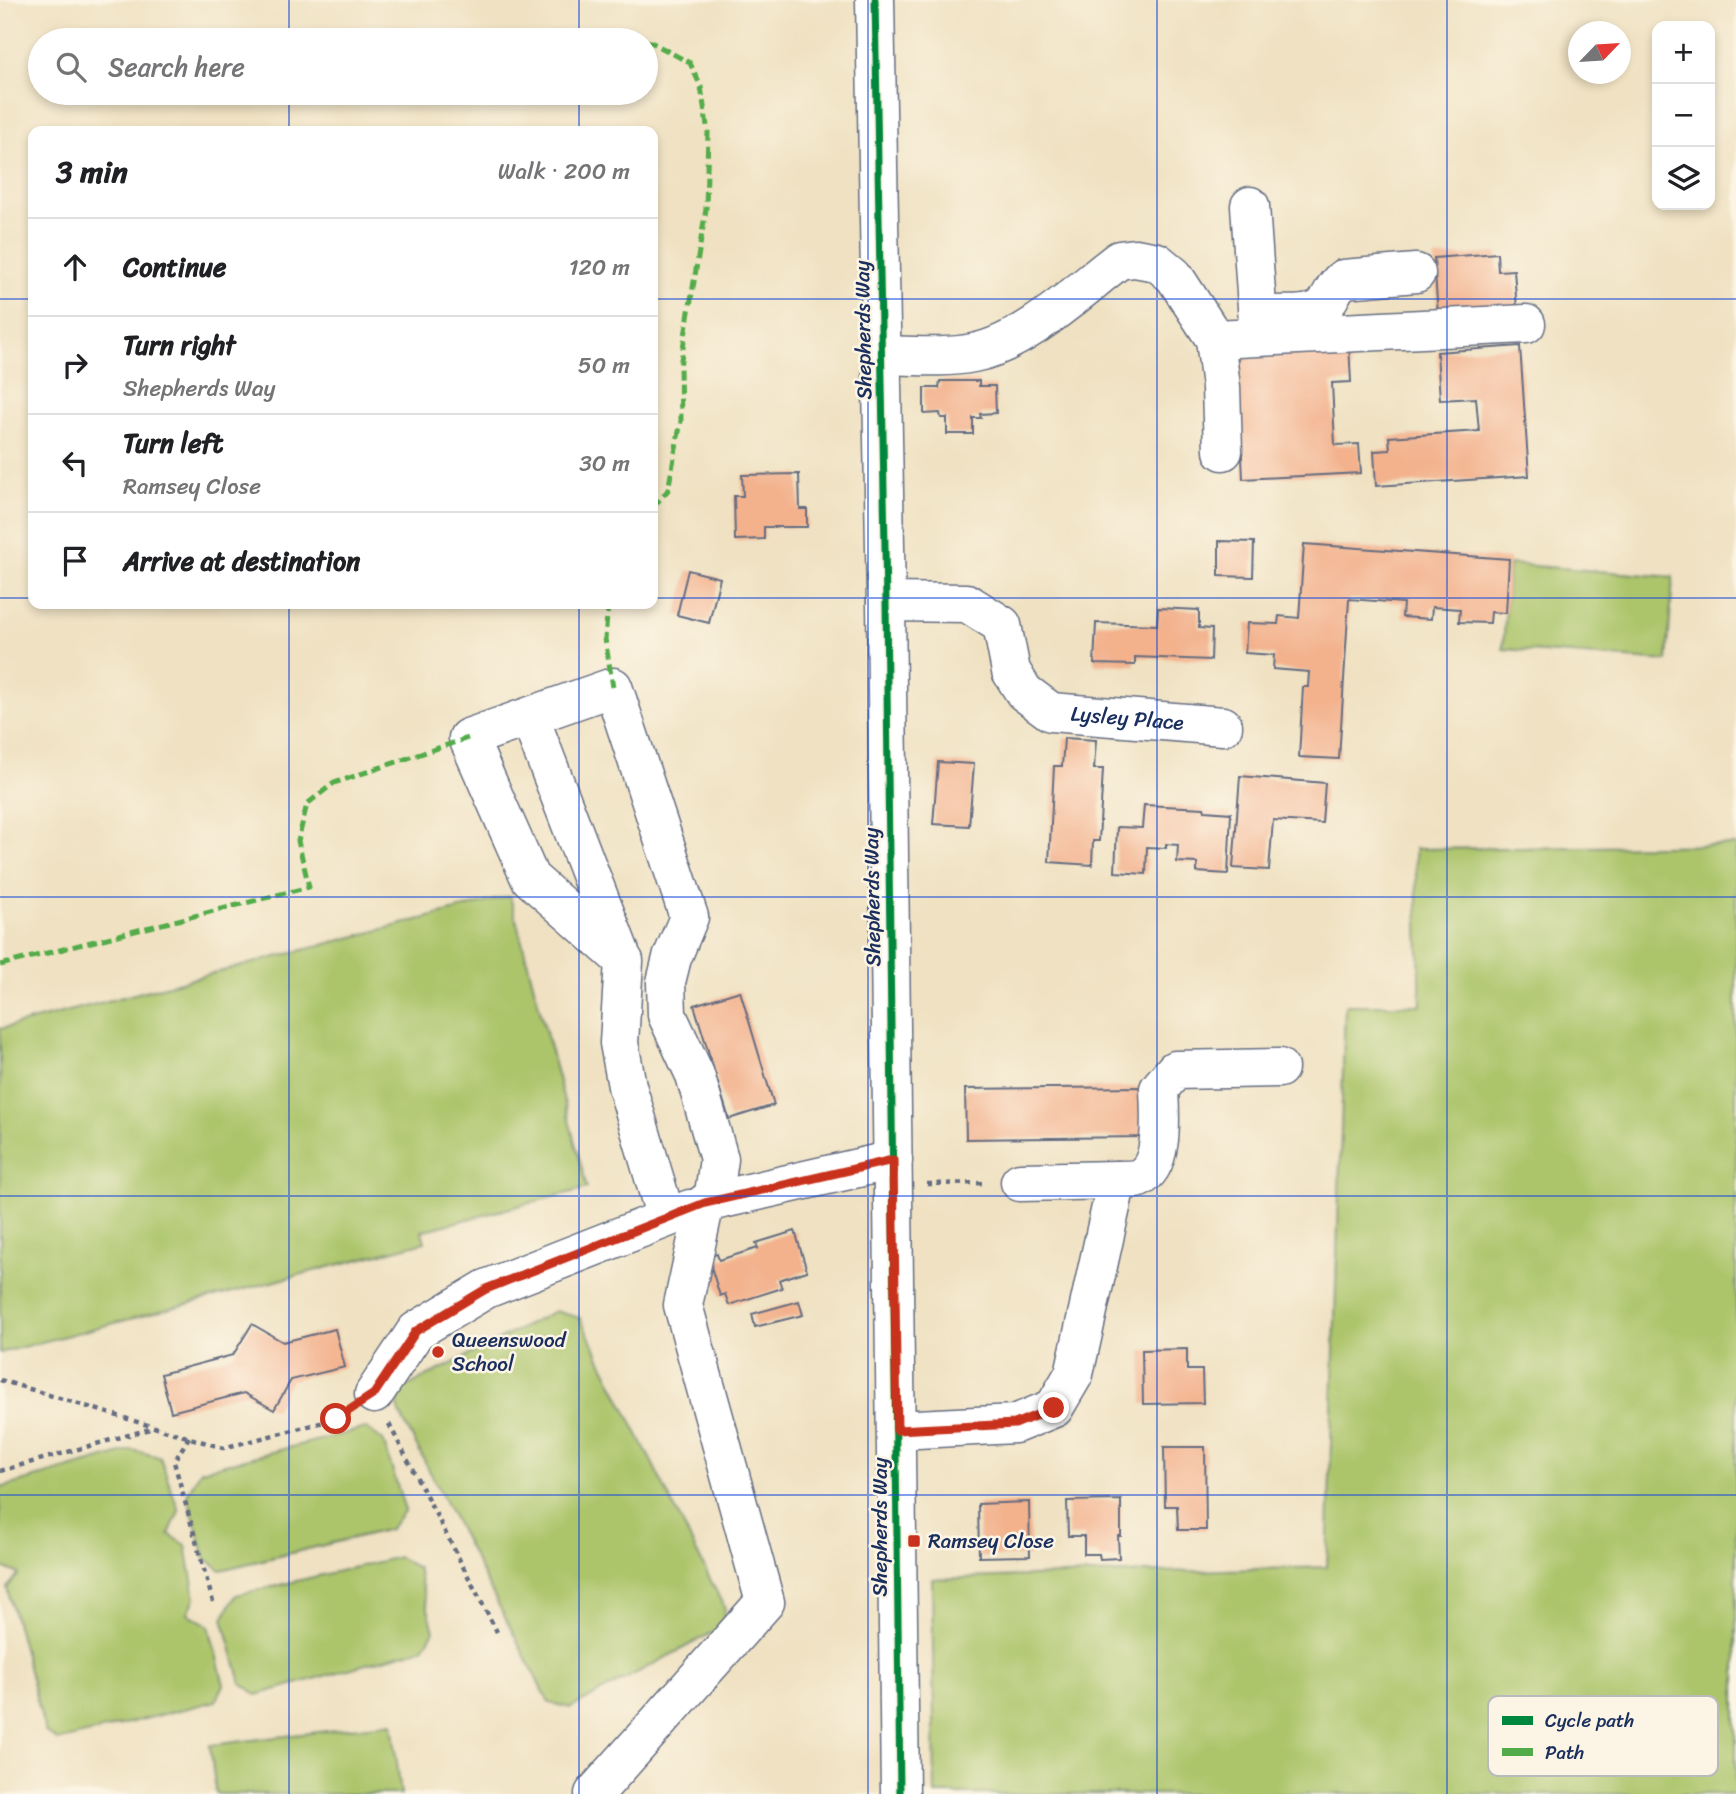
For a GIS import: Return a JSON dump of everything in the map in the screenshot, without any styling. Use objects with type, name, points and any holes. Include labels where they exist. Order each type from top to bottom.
[{"type":"street","name":"Shepherds Way","points":[[875,0],[886,602],[900,1794]]},
{"type":"street","points":[[1250,206],[1258,326]]},
{"type":"street","points":[[880,355],[973,353],[1003,343],[1038,322],[1119,260],[1135,258],[1157,262],[1174,276],[1216,339],[1223,451]]},
{"type":"street","points":[[1216,339],[1312,313],[1325,305],[1335,285],[1343,279],[1416,273]]},
{"type":"street","points":[[1258,326],[1526,324]]},
{"type":"street","name":"Lysley Place","points":[[886,602],[967,603],[1002,625],[1011,671],[1024,692],[1051,712],[1223,726]]},
{"type":"street","points":[[594,1794],[765,1602],[683,1305],[719,1159],[695,1075],[667,1015],[624,961],[530,878],[468,738],[613,687],[689,917],[672,958],[666,982],[667,1015]]},
{"type":"street","points":[[530,718],[624,961],[619,1043],[627,1086],[666,1218]]},
{"type":"street","points":[[1020,1182],[1140,1178],[1156,1161],[1160,1119],[1159,1088],[1175,1070],[1279,1068]]},
{"type":"street","points":[[374,1394],[416,1331],[486,1289],[709,1202],[893,1172]]},
{"type":"street","points":[[897,1430],[1015,1424],[1054,1408],[1074,1374],[1117,1180]]},
{"type":"path","points":[[893,1172],[1020,1182]]},
{"type":"path","points":[[0,1380],[223,1448],[336,1419],[374,1394],[497,1632]]},
{"type":"path","points":[[0,1471],[157,1427]]},
{"type":"path","points":[[189,1437],[174,1462],[213,1602]]},
{"type":"green space","points":[[1509,564],[1673,577],[1667,661],[1503,649]]},
{"type":"green space","points":[[1736,845],[1736,1794],[935,1794],[932,1579],[1327,1567],[1345,1005],[1421,1005],[1415,849]]},
{"type":"green space","points":[[510,896],[587,1188],[422,1231],[425,1242],[0,1353],[0,1029]]},
{"type":"green space","points":[[555,1311],[580,1318],[725,1609],[721,1628],[571,1708],[549,1703],[397,1408],[402,1389]]},
{"type":"green space","points":[[366,1428],[383,1440],[405,1510],[390,1529],[221,1570],[205,1558],[187,1494],[201,1470]]},
{"type":"green space","points":[[132,1450],[160,1457],[179,1511],[169,1534],[186,1545],[195,1598],[188,1613],[209,1626],[224,1685],[216,1701],[58,1741],[45,1731],[7,1588],[19,1574],[0,1566],[0,1488]]},
{"type":"green space","points":[[399,1557],[417,1568],[434,1631],[423,1648],[257,1695],[241,1683],[223,1618],[236,1595]]},
{"type":"green space","points":[[392,1723],[401,1794],[216,1794],[210,1745]]},
{"type":"building","points":[[1497,253],[1498,271],[1514,270],[1517,310],[1438,316],[1434,258]]},
{"type":"building","points":[[1349,344],[1351,382],[1332,383],[1335,445],[1359,444],[1361,473],[1243,479],[1237,350]]},
{"type":"building","points":[[1520,346],[1529,476],[1376,486],[1374,451],[1390,450],[1389,437],[1479,431],[1476,398],[1440,400],[1437,352]]},
{"type":"building","points":[[940,381],[979,381],[979,386],[995,386],[996,413],[980,414],[981,418],[973,418],[973,434],[947,434],[947,418],[941,418],[940,413],[924,414],[924,388],[939,388]]},
{"type":"building","points":[[799,474],[800,509],[807,509],[807,527],[764,527],[764,539],[735,540],[734,496],[743,496],[742,475]]},
{"type":"building","points":[[1219,541],[1254,542],[1253,577],[1219,576]]},
{"type":"building","points":[[1304,544],[1509,559],[1506,613],[1491,612],[1490,623],[1459,622],[1460,609],[1432,607],[1431,619],[1402,617],[1403,603],[1349,599],[1339,759],[1299,757],[1303,687],[1308,687],[1309,672],[1273,669],[1274,655],[1245,653],[1247,623],[1278,624],[1279,616],[1299,618]]},
{"type":"building","points":[[688,570],[720,578],[709,623],[677,615]]},
{"type":"building","points":[[1158,608],[1199,610],[1199,628],[1212,629],[1211,660],[1135,657],[1135,665],[1094,664],[1096,623],[1157,625]]},
{"type":"building","points":[[1064,738],[1096,740],[1094,769],[1103,769],[1099,841],[1093,841],[1092,865],[1049,862],[1054,766],[1062,766]]},
{"type":"building","points":[[938,762],[974,764],[969,826],[933,824]]},
{"type":"building","points":[[1240,776],[1325,783],[1322,823],[1273,820],[1269,870],[1233,868]]},
{"type":"building","points":[[1144,805],[1204,808],[1205,811],[1231,813],[1228,874],[1197,872],[1197,863],[1177,862],[1178,845],[1166,844],[1166,848],[1147,847],[1146,874],[1115,872],[1117,827],[1142,828]]},
{"type":"building","points":[[740,991],[774,1105],[729,1119],[694,1005]]},
{"type":"building","points":[[1142,1087],[1143,1137],[966,1139],[965,1089]]},
{"type":"building","points":[[795,1231],[807,1271],[779,1280],[782,1288],[729,1305],[725,1294],[720,1296],[708,1257],[717,1254],[719,1260],[758,1248],[756,1243]]},
{"type":"building","points":[[799,1301],[803,1315],[755,1327],[752,1314]]},
{"type":"building","points":[[252,1324],[283,1342],[335,1329],[345,1367],[291,1380],[274,1410],[244,1393],[171,1412],[161,1374],[233,1355]]},
{"type":"building","points":[[1187,1349],[1187,1370],[1202,1370],[1203,1403],[1143,1404],[1142,1350]]},
{"type":"building","points":[[1164,1447],[1205,1447],[1206,1530],[1178,1530],[1177,1506],[1165,1506]]},
{"type":"building","points":[[1121,1500],[1119,1558],[1100,1559],[1099,1554],[1084,1554],[1084,1536],[1068,1536],[1067,1501]]},
{"type":"building","points":[[1029,1502],[1030,1556],[979,1557],[978,1504]]},
{"type":"marked path","points":[[658,46],[690,63],[701,87],[708,132],[706,209],[680,366],[681,421],[668,490],[658,501]]},
{"type":"marked path","points":[[608,609],[605,639],[613,687]]},
{"type":"marked path","points":[[0,965],[309,887],[298,841],[307,804],[334,783],[468,738]]},
{"type":"cycle path","points":[[875,0],[886,602],[900,1794]]},
{"type":"place","name":"Queenswood School","points":[[438,1352]]},
{"type":"place","name":"Ramsey Close","points":[[914,1541]]},
{"type":"route","points":[[336,1419],[374,1394],[416,1331],[486,1289],[705,1203],[893,1160],[897,1430],[1015,1424],[1054,1408]]}]
